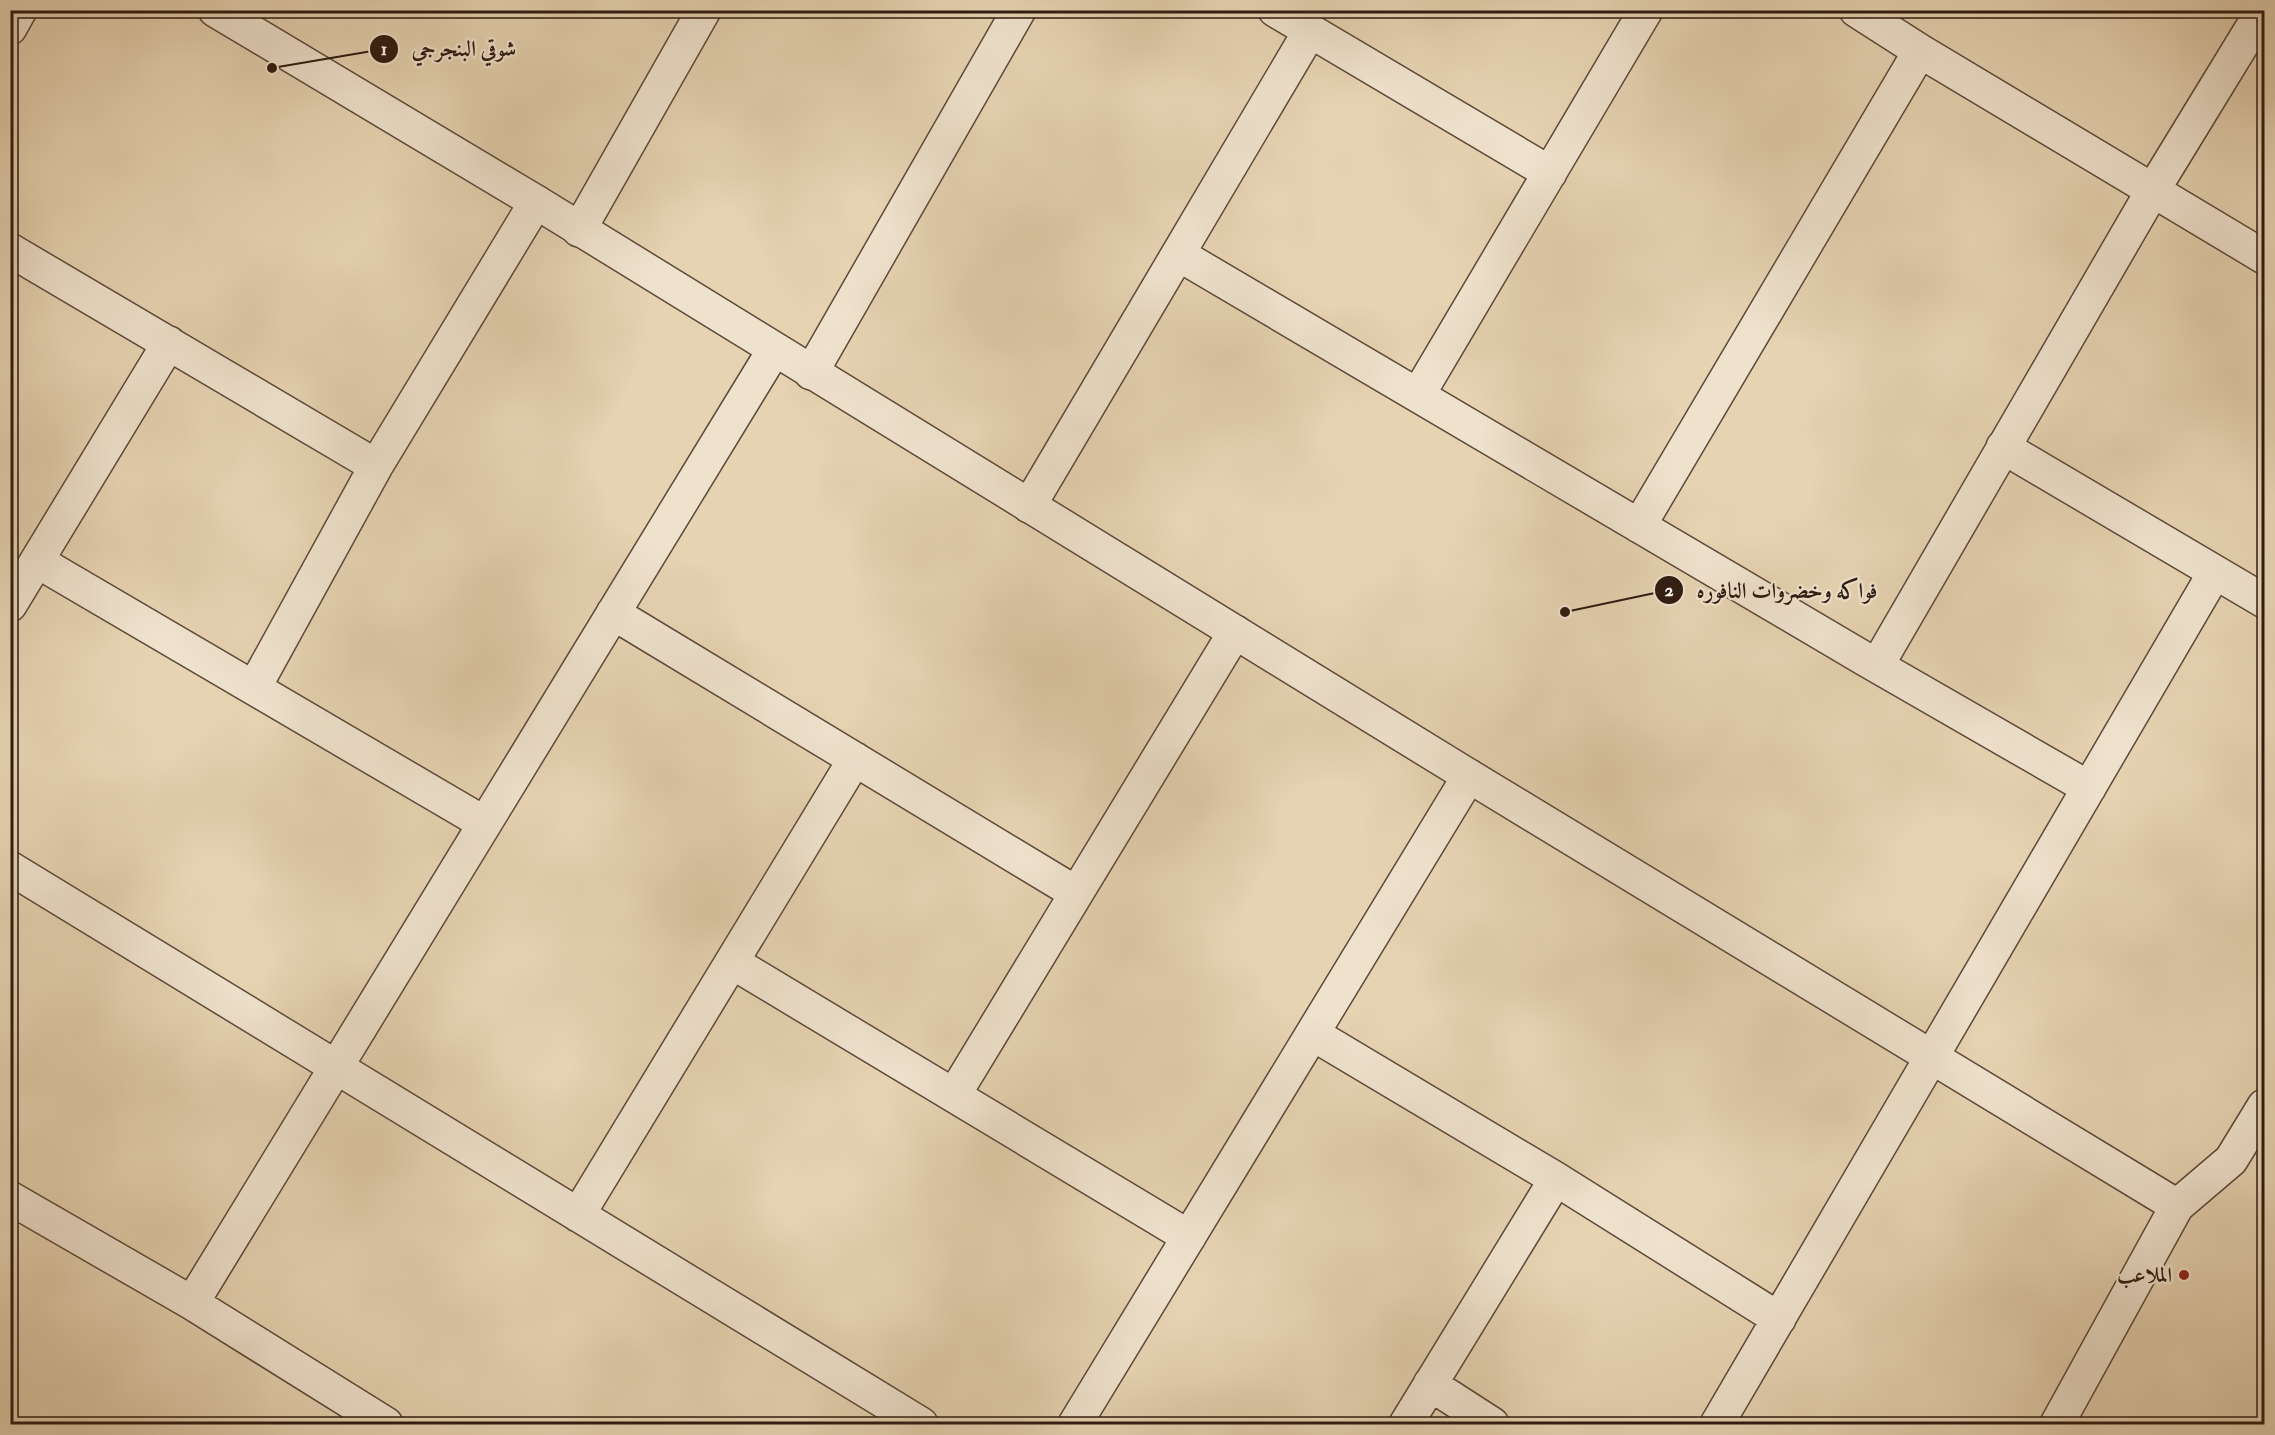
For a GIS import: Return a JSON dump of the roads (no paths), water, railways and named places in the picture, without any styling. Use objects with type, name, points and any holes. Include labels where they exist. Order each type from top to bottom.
[{"type":"street","points":[[10,28],[21,10]]},
{"type":"street","points":[[215,10],[536,202],[1469,776],[2177,1206]]},
{"type":"street","points":[[579,230],[704,10]]},
{"type":"street","points":[[811,373],[1018,10]]},
{"type":"street","points":[[1275,10],[1550,173]]},
{"type":"street","points":[[1418,395],[1646,10]]},
{"type":"street","points":[[1856,10],[1920,51],[2265,256]]},
{"type":"street","points":[[1873,663],[1882,657],[2153,190],[2263,10]]},
{"type":"street","points":[[1029,506],[1310,31]]},
{"type":"street","points":[[1639,526],[1920,51]]},
{"type":"street","points":[[254,688],[376,466],[536,202]]},
{"type":"street","points":[[10,250],[376,466]]},
{"type":"street","points":[[1178,254],[2089,788]]},
{"type":"street","points":[[10,605],[169,343]]},
{"type":"street","points":[[192,1303],[774,350]]},
{"type":"street","points":[[2003,447],[2265,601]]},
{"type":"street","points":[[37,561],[484,823]]},
{"type":"street","points":[[1717,1425],[2215,572]]},
{"type":"street","points":[[613,613],[1077,893]]},
{"type":"street","points":[[954,1095],[1235,632]]},
{"type":"street","points":[[578,1215],[855,759]]},
{"type":"street","points":[[1075,1425],[1469,776]]},
{"type":"street","points":[[10,868],[921,1425]]},
{"type":"street","points":[[732,962],[1189,1237]]},
{"type":"street","points":[[1313,1034],[1556,1179],[1779,1319]]},
{"type":"street","points":[[2057,1425],[2177,1206],[2231,1160],[2265,1106]]},
{"type":"street","points":[[1406,1425],[1556,1179]]},
{"type":"street","points":[[10,1197],[192,1303],[386,1425]]},
{"type":"street","points":[[1430,1384],[1492,1425]]},
{"type":"place","name":"شوقي البنجرجي","points":[[272,68]]},
{"type":"place","name":"فواكه وخضروات النافوره","points":[[1565,612]]},
{"type":"place","name":"الملاعب","points":[[2184,1275]]}]
